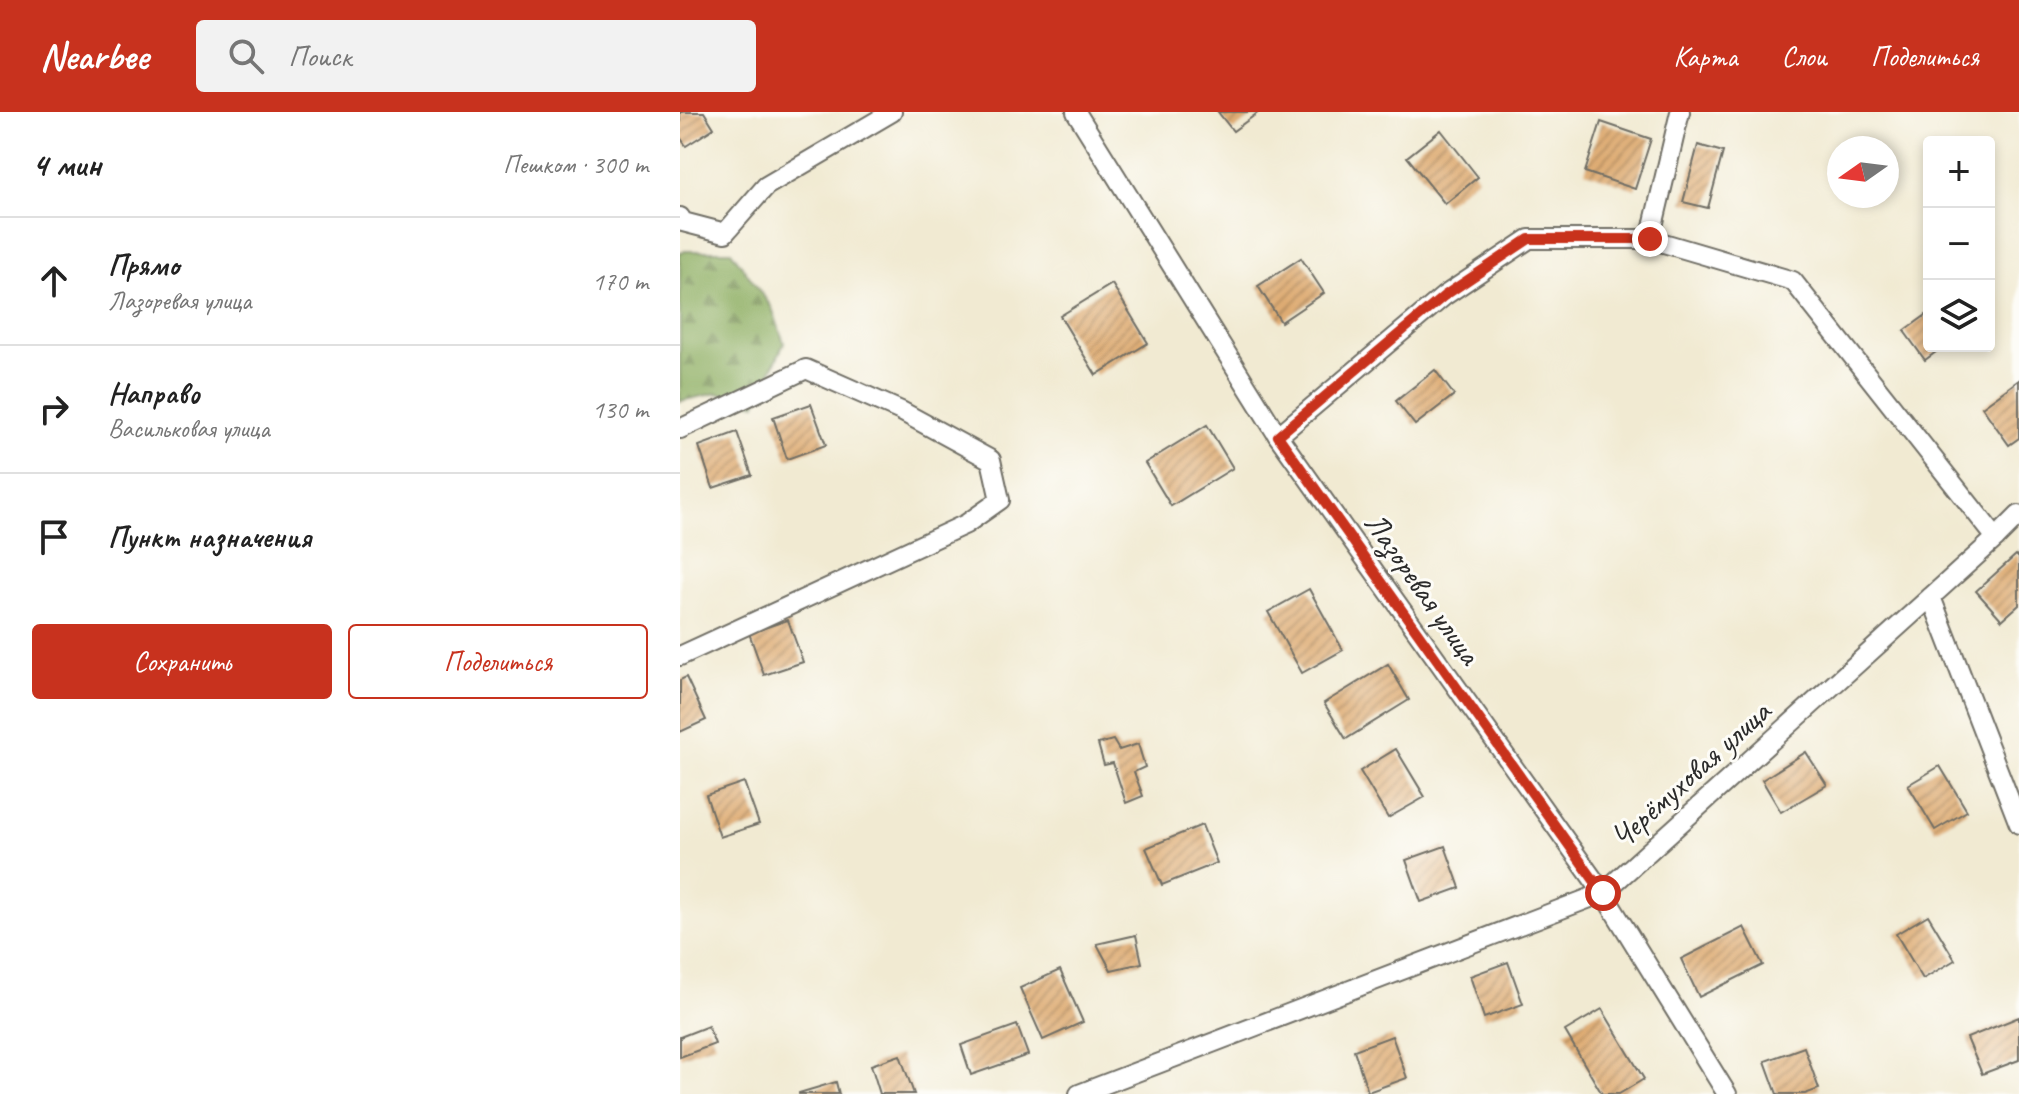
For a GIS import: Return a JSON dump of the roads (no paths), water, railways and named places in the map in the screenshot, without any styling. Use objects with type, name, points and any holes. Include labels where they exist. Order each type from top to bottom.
[{"type":"street","points":[[682,220],[725,233],[766,186],[892,112]]},
{"type":"street","points":[[1650,239],[1680,112]]},
{"type":"street","name":"Лазоревая улица","points":[[1078,113],[1278,436],[1603,893],[1727,1094]]},
{"type":"street","points":[[1278,436],[1444,296],[1529,239],[1650,239],[1793,281],[1996,538]]},
{"type":"street","points":[[680,429],[806,369],[901,411],[991,460],[1000,500],[966,524],[680,656]]},
{"type":"street","name":"Черёмуховая улица","points":[[1079,1094],[1603,893],[2019,515]]},
{"type":"street","points":[[1931,597],[2019,824]]}]
